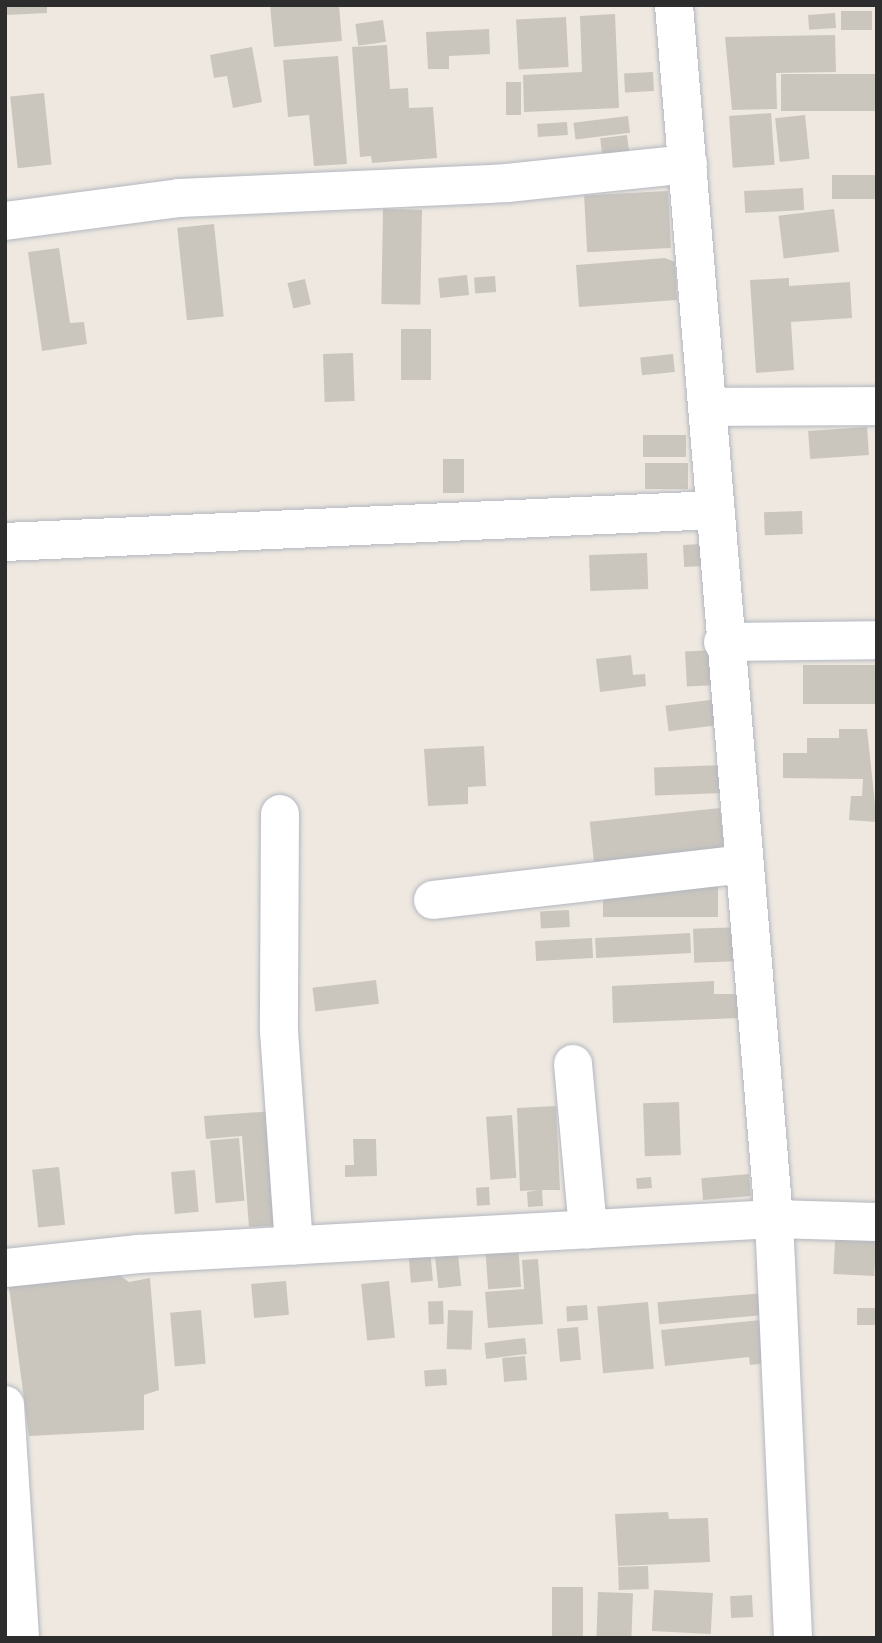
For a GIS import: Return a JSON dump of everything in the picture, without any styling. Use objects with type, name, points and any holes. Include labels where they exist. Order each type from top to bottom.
[{"type":"street","points":[[674,5],[708,407],[723,642],[774,1219],[793,1638]]},
{"type":"street","points":[[5,221],[179,198],[506,183],[688,164]]},
{"type":"street","points":[[708,407],[877,406]]},
{"type":"street","points":[[5,542],[713,510]]},
{"type":"street","points":[[723,642],[877,640]]},
{"type":"street","points":[[280,814],[279,1031],[294,1245]]},
{"type":"street","points":[[433,900],[744,864]]},
{"type":"street","points":[[573,1064],[588,1230]]},
{"type":"street","points":[[5,1268],[294,1245],[774,1219],[877,1222]]},
{"type":"street","points":[[5,1405],[9,1511],[20,1638]]},
{"type":"building","points":[[5,5],[47,5],[47,13],[6,15]]},
{"type":"building","points":[[270,5],[339,5],[342,41],[274,47]]},
{"type":"building","points":[[841,11],[872,11],[872,30],[841,30]]},
{"type":"building","points":[[835,13],[836,28],[809,30],[808,15]]},
{"type":"building","points":[[615,14],[619,108],[524,112],[523,75],[582,72],[580,16]]},
{"type":"building","points":[[566,17],[569,67],[519,70],[516,20]]},
{"type":"building","points":[[383,20],[386,42],[358,46],[355,24]]},
{"type":"building","points":[[489,29],[490,54],[449,56],[449,69],[428,69],[426,32]]},
{"type":"building","points":[[835,35],[836,72],[776,73],[777,109],[732,110],[725,37]]},
{"type":"building","points":[[387,45],[390,89],[408,88],[409,108],[433,107],[437,158],[372,163],[371,156],[360,157],[352,47]]},
{"type":"building","points":[[252,47],[262,102],[233,108],[227,76],[214,78],[210,55]]},
{"type":"building","points":[[338,56],[347,164],[314,166],[309,115],[288,117],[283,60]]},
{"type":"building","points":[[653,72],[654,91],[625,92],[624,74]]},
{"type":"building","points":[[781,74],[877,74],[877,111],[781,111]]},
{"type":"building","points":[[506,82],[521,82],[521,115],[506,115]]},
{"type":"building","points":[[44,93],[52,165],[18,168],[10,97]]},
{"type":"building","points":[[771,113],[775,165],[733,168],[729,116]]},
{"type":"building","points":[[805,115],[810,159],[780,162],[775,118]]},
{"type":"building","points":[[628,116],[630,133],[575,140],[573,123]]},
{"type":"building","points":[[567,122],[568,135],[538,137],[537,124]]},
{"type":"building","points":[[627,135],[629,152],[602,155],[600,138]]},
{"type":"building","points":[[832,175],[877,175],[877,199],[832,199]]},
{"type":"building","points":[[803,188],[804,210],[745,213],[744,191]]},
{"type":"building","points":[[668,191],[671,248],[587,252],[584,195]]},
{"type":"building","points":[[383,209],[422,210],[420,305],[381,304]]},
{"type":"building","points":[[834,209],[839,252],[784,259],[778,216]]},
{"type":"building","points":[[214,224],[224,316],[187,320],[177,228]]},
{"type":"building","points":[[59,248],[70,323],[84,322],[87,344],[42,351],[28,252]]},
{"type":"building","points":[[665,258],[675,262],[677,300],[579,307],[576,265]]},
{"type":"building","points":[[467,275],[469,295],[440,298],[438,278]]},
{"type":"building","points":[[495,276],[496,292],[475,293],[474,277]]},
{"type":"building","points":[[789,278],[789,286],[850,282],[852,318],[791,322],[794,370],[756,373],[750,280]]},
{"type":"building","points":[[305,279],[311,304],[293,308],[287,283]]},
{"type":"building","points":[[401,329],[431,329],[431,380],[401,380]]},
{"type":"building","points":[[353,353],[355,401],[325,402],[323,354]]},
{"type":"building","points":[[673,354],[675,372],[642,375],[640,357]]},
{"type":"building","points":[[867,427],[869,455],[810,459],[808,431]]},
{"type":"building","points":[[643,435],[686,435],[686,457],[643,457]]},
{"type":"building","points":[[443,459],[464,459],[464,493],[443,493]]},
{"type":"building","points":[[645,463],[688,463],[688,489],[645,489]]},
{"type":"building","points":[[802,511],[803,534],[765,535],[764,512]]},
{"type":"building","points":[[701,544],[702,566],[684,567],[683,545]]},
{"type":"building","points":[[647,553],[648,589],[590,591],[589,555]]},
{"type":"building","points":[[715,650],[717,685],[687,687],[685,652]]},
{"type":"building","points":[[631,655],[633,675],[645,674],[646,686],[600,692],[596,659]]},
{"type":"building","points":[[803,665],[877,665],[877,704],[803,704]]},
{"type":"building","points":[[718,699],[721,725],[669,731],[665,705]]},
{"type":"building","points":[[839,729],[867,729],[877,822],[849,820],[851,796],[862,796],[863,779],[783,778],[783,753],[807,753],[807,738],[839,738]]},
{"type":"building","points":[[484,746],[486,786],[468,787],[468,804],[428,806],[424,749]]},
{"type":"building","points":[[724,765],[725,793],[655,795],[654,767]]},
{"type":"building","points":[[720,808],[725,855],[595,868],[590,822]]},
{"type":"building","points":[[603,881],[718,881],[718,917],[603,917]]},
{"type":"building","points":[[569,910],[570,927],[541,928],[540,912]]},
{"type":"building","points":[[742,927],[743,961],[694,963],[693,929]]},
{"type":"building","points":[[690,933],[691,953],[596,958],[595,938]]},
{"type":"building","points":[[592,938],[593,958],[536,961],[535,941]]},
{"type":"building","points":[[376,980],[379,1004],[315,1012],[312,988]]},
{"type":"building","points":[[714,981],[714,994],[738,994],[739,1018],[613,1023],[612,986]]},
{"type":"building","points":[[679,1102],[681,1155],[645,1156],[643,1103]]},
{"type":"building","points":[[556,1106],[560,1190],[542,1190],[543,1206],[528,1207],[527,1192],[538,1190],[520,1191],[517,1108]]},
{"type":"building","points":[[274,1111],[283,1225],[249,1227],[242,1136],[206,1139],[204,1116]]},
{"type":"building","points":[[512,1115],[516,1178],[490,1180],[486,1117]]},
{"type":"building","points":[[239,1138],[244,1201],[216,1203],[210,1141]]},
{"type":"building","points":[[353,1139],[376,1139],[377,1176],[345,1177],[345,1165],[354,1165]]},
{"type":"building","points":[[59,1167],[65,1225],[38,1228],[32,1170]]},
{"type":"building","points":[[195,1170],[199,1212],[175,1214],[171,1172]]},
{"type":"building","points":[[749,1174],[751,1196],[703,1200],[701,1178]]},
{"type":"building","points":[[651,1177],[652,1188],[637,1189],[636,1178]]},
{"type":"building","points":[[489,1187],[490,1205],[477,1206],[476,1188]]},
{"type":"building","points":[[836,1223],[877,1225],[874,1276],[833,1274]]},
{"type":"building","points":[[518,1243],[521,1287],[488,1289],[485,1245]]},
{"type":"building","points":[[457,1245],[461,1286],[438,1288],[434,1247]]},
{"type":"building","points":[[430,1248],[433,1281],[411,1283],[408,1250]]},
{"type":"building","points":[[538,1259],[543,1324],[488,1328],[485,1292],[524,1289],[522,1260]]},
{"type":"building","points":[[108,1267],[129,1282],[150,1278],[159,1390],[144,1395],[144,1430],[29,1436],[9,1287],[21,1274]]},
{"type":"building","points":[[286,1281],[289,1315],[254,1318],[251,1284]]},
{"type":"building","points":[[389,1281],[395,1338],[367,1341],[361,1284]]},
{"type":"building","points":[[764,1293],[766,1315],[659,1324],[657,1302]]},
{"type":"building","points":[[443,1301],[444,1324],[429,1325],[428,1302]]},
{"type":"building","points":[[648,1302],[654,1369],[603,1373],[597,1306]]},
{"type":"building","points":[[587,1305],[588,1320],[567,1321],[566,1306]]},
{"type":"building","points":[[857,1308],[877,1308],[877,1325],[857,1325]]},
{"type":"building","points":[[201,1310],[206,1364],[175,1366],[170,1313]]},
{"type":"building","points":[[448,1310],[473,1311],[472,1350],[447,1349]]},
{"type":"building","points":[[761,1320],[766,1363],[750,1365],[749,1357],[665,1366],[661,1330]]},
{"type":"building","points":[[578,1327],[581,1360],[560,1362],[557,1329]]},
{"type":"building","points":[[525,1338],[527,1354],[486,1359],[484,1343]]},
{"type":"building","points":[[525,1356],[527,1380],[504,1382],[502,1358]]},
{"type":"building","points":[[446,1369],[447,1385],[425,1386],[424,1371]]},
{"type":"building","points":[[668,1512],[669,1519],[708,1518],[710,1562],[618,1566],[615,1514]]},
{"type":"building","points":[[648,1566],[649,1589],[619,1590],[618,1567]]},
{"type":"building","points":[[552,1587],[583,1587],[583,1638],[552,1638]]},
{"type":"building","points":[[654,1590],[713,1593],[711,1634],[652,1631]]},
{"type":"building","points":[[598,1592],[633,1593],[631,1638],[596,1638]]},
{"type":"building","points":[[752,1595],[753,1617],[731,1618],[730,1596]]}]
